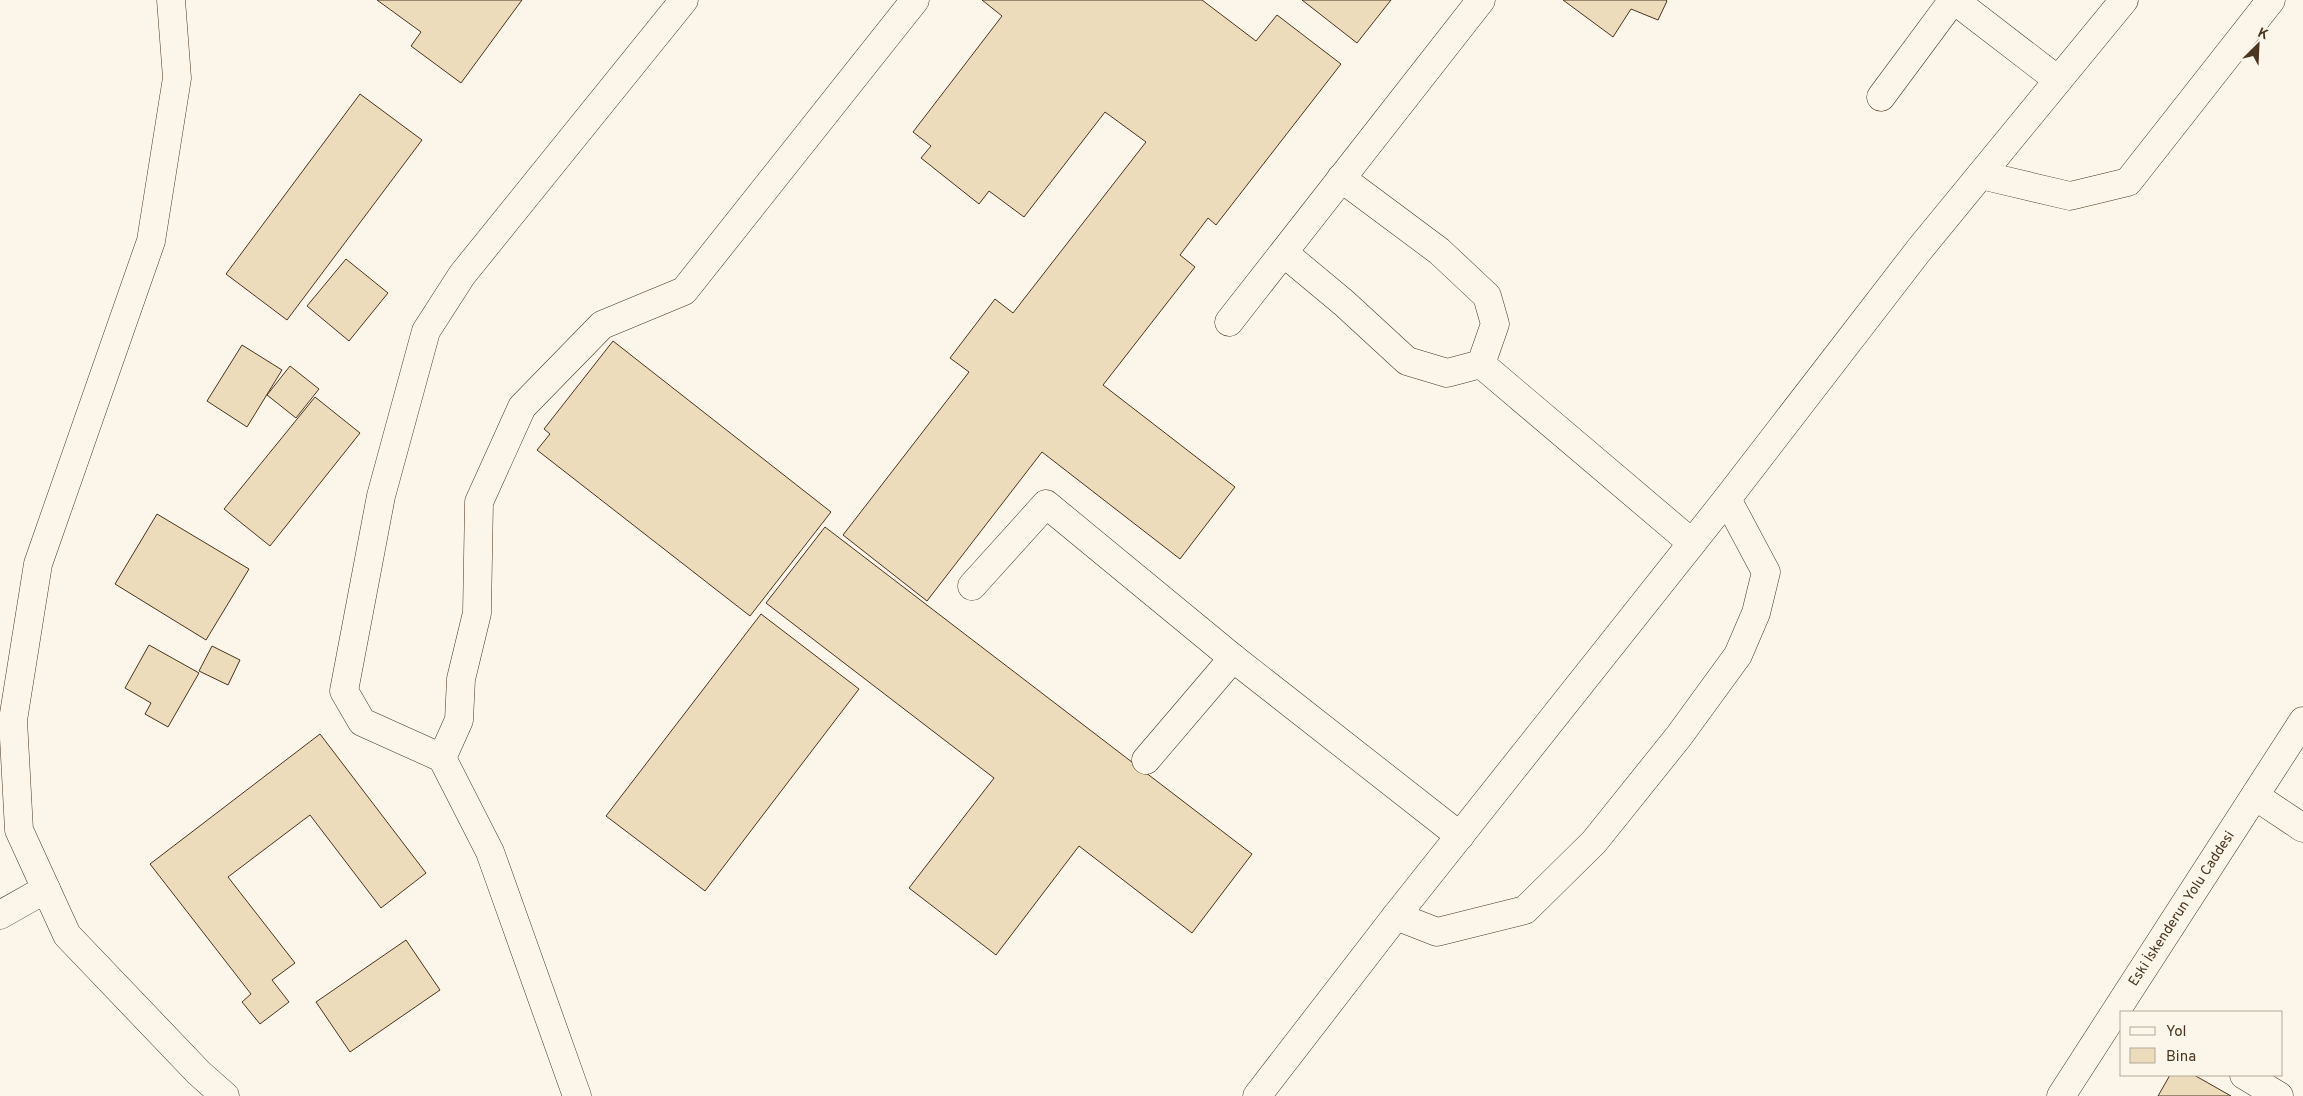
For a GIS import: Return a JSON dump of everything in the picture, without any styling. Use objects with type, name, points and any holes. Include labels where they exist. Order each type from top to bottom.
[{"type":"street","points":[[171,0],[178,78],[151,242],[38,564],[13,720],[19,830],[67,935],[200,1073],[225,1096]]},
{"type":"street","points":[[577,1096],[490,852],[442,758],[362,722],[344,691],[381,496],[426,331],[462,275],[684,0]]},
{"type":"street","points":[[442,758],[459,720],[461,679],[477,613],[479,502],[522,407],[602,325],[684,291],[915,0]]},
{"type":"street","points":[[1229,322],[1481,0]]},
{"type":"street","points":[[1881,97],[1954,0],[2058,80]]},
{"type":"street","points":[[1257,1096],[1396,916],[1727,499],[1919,250],[2124,0]]},
{"type":"street","points":[[1981,175],[2070,196],[2128,182],[2271,0]]},
{"type":"street","points":[[1341,178],[1439,252],[1487,296],[1495,324],[1481,364]]},
{"type":"street","points":[[1284,253],[1344,303],[1407,361],[1448,373],[1481,364]]},
{"type":"street","points":[[1481,364],[1692,543]]},
{"type":"street","points":[[1396,916],[1437,932],[1525,910],[1594,842],[1679,736],[1738,655],[1756,613],[1766,572],[1727,499]]},
{"type":"street","points":[[972,586],[1046,504],[1233,658],[1460,836]]},
{"type":"street","points":[[1146,760],[1233,658]]},
{"type":"street","name":"Eski İskenderun Yolu Caddesi","points":[[2133,1006],[2255,796],[2303,721]]},
{"type":"street","points":[[2255,796],[2303,828]]},
{"type":"street","points":[[0,915],[46,889]]},
{"type":"street","name":"Eski İskenderun Yolu Caddesi","points":[[2061,1096],[2120,1022]]},
{"type":"street","points":[[2246,1076],[2279,1096]]},
{"type":"building","points":[[377,0],[522,0],[461,83],[411,46],[421,32]]},
{"type":"building","points":[[982,0],[1202,0],[1256,41],[1277,15],[1341,64],[1216,225],[1208,218],[1180,255],[1195,267],[1103,385],[1235,487],[1180,559],[1042,452],[927,601],[843,535],[969,372],[950,358],[995,299],[1013,313],[1146,142],[1105,112],[1024,217],[989,191],[979,204],[921,158],[931,146],[913,132],[1002,16]]},
{"type":"building","points":[[1302,0],[1391,0],[1357,43]]},
{"type":"building","points":[[1563,0],[1667,1],[1658,20],[1631,9],[1613,37]]},
{"type":"building","points":[[360,94],[422,140],[287,320],[226,274]]},
{"type":"building","points":[[346,259],[388,293],[349,341],[307,306]]},
{"type":"building","points":[[613,341],[831,512],[750,616],[537,450],[550,434],[544,429]]},
{"type":"building","points":[[242,345],[282,370],[247,427],[207,401]]},
{"type":"building","points":[[290,366],[319,389],[296,418],[267,395]]},
{"type":"building","points":[[315,397],[360,433],[270,546],[224,509]]},
{"type":"building","points":[[157,514],[249,569],[206,640],[115,584]]},
{"type":"building","points":[[825,527],[1252,854],[1192,933],[1079,846],[996,955],[909,888],[994,778],[766,603]]},
{"type":"building","points":[[761,614],[859,689],[705,891],[606,816]]},
{"type":"building","points":[[149,645],[199,673],[168,727],[145,714],[151,703],[125,688]]},
{"type":"building","points":[[212,646],[240,660],[228,685],[199,671]]},
{"type":"building","points":[[320,734],[426,873],[381,908],[310,815],[228,877],[295,963],[272,980],[289,1002],[260,1024],[242,1002],[251,994],[150,864]]},
{"type":"building","points":[[406,940],[440,990],[350,1052],[316,1002]]},
{"type":"building","points":[[2169,1076],[2196,1076],[2231,1096],[2158,1096]]}]
